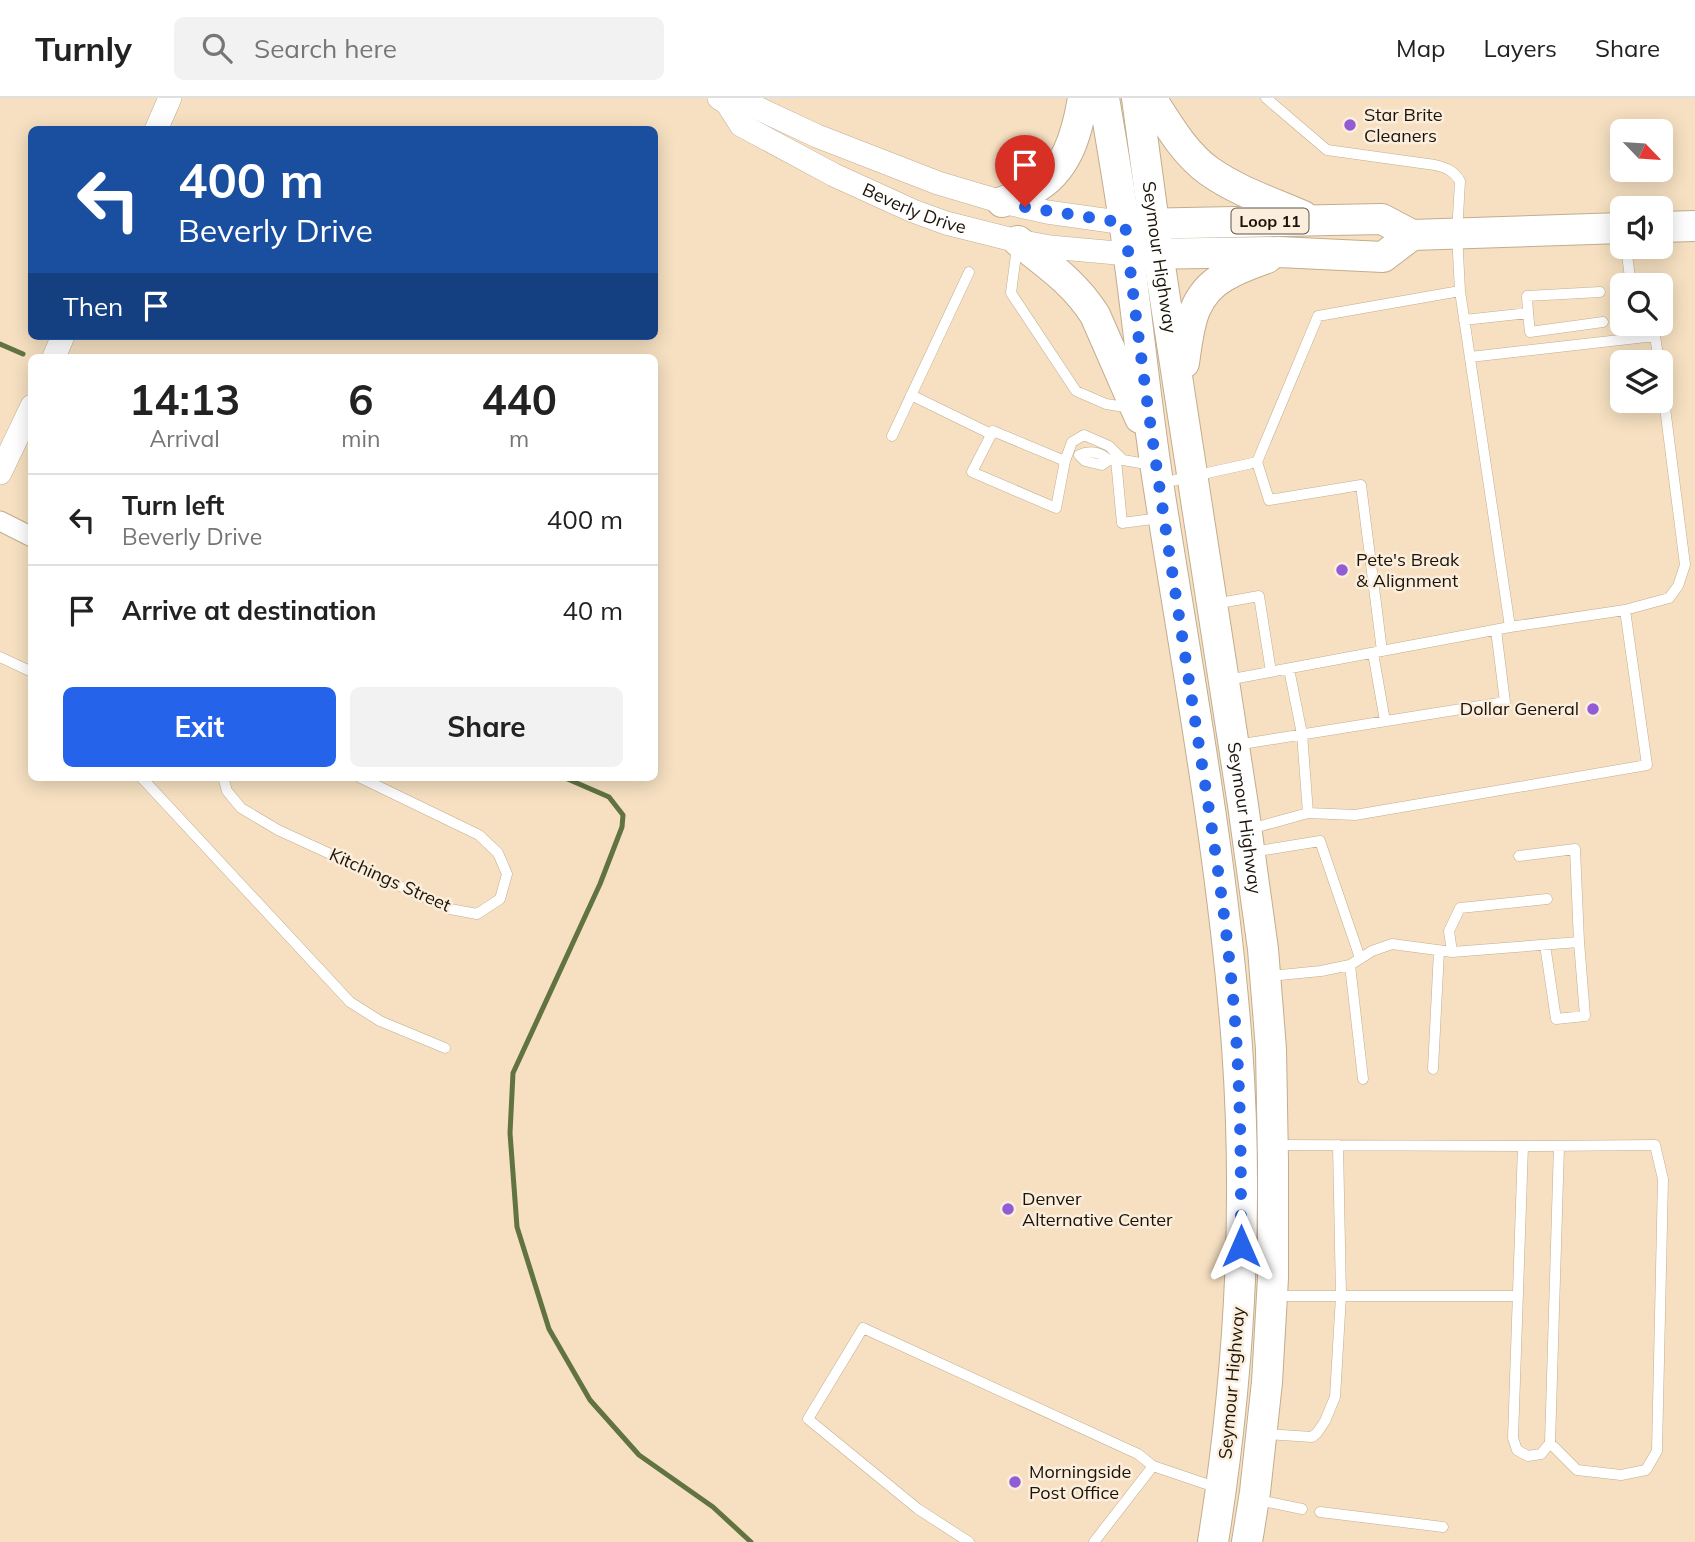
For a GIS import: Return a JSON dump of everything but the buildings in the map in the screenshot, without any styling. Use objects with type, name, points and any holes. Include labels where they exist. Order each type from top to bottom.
[{"type":"main road","points":[[1002,202],[1041,185],[1060,165],[1075,138],[1083,98]]},
{"type":"main road","name":"Seymour Highway","points":[[1104,98],[1125,223],[1156,466],[1228,947],[1238,1072],[1241,1273],[1222,1489],[1213,1542]]},
{"type":"main road","name":"Seymour Highway","points":[[1138,98],[1156,238],[1248,841],[1265,976],[1273,1144],[1272,1297],[1261,1434],[1247,1542]]},
{"type":"main road","points":[[1151,98],[1178,139],[1207,170],[1238,188],[1313,220]]},
{"type":"main road","name":"Loop 11","points":[[1128,254],[1156,238],[1313,220],[1382,219],[1412,235],[1610,228]]},
{"type":"main road","name":"Loop 11","points":[[1125,223],[1156,238],[1279,253],[1383,257],[1412,235]]},
{"type":"main road","points":[[1673,227],[1693,226]]},
{"type":"main road","points":[[1018,241],[1077,290],[1095,315],[1135,408],[1156,466]]},
{"type":"main road","points":[[1180,391],[1189,326],[1204,293],[1228,274],[1279,253]]},
{"type":"main road","points":[[1207,797],[1240,789]]},
{"type":"main road","points":[[1238,1072],[1271,1071]]},
{"type":"main road","points":[[1236,1342],[1270,1341]]},
{"type":"main road","points":[[1222,1489],[1254,1499]]},
{"type":"street","points":[[158,126],[170,98]]},
{"type":"street","name":"Beverly Drive","points":[[723,101],[753,106],[817,136],[937,183],[1047,212],[1125,223]]},
{"type":"street","name":"Beverly Drive","points":[[723,101],[741,125],[834,175],[927,216],[1018,241],[1128,254]]},
{"type":"street","points":[[927,216],[937,183]]},
{"type":"street","points":[[0,473],[28,416]]},
{"type":"street","points":[[0,522],[28,535]]},
{"type":"lane","points":[[1266,98],[1327,150],[1447,167],[1460,181],[1457,234],[1460,291],[1510,627]]},
{"type":"lane","points":[[1018,241],[1011,293],[1076,391],[1106,404],[1135,408]]},
{"type":"lane","points":[[892,436],[969,272]]},
{"type":"lane","points":[[1385,721],[1361,485],[1269,500],[1257,462],[1318,316],[1460,291]]},
{"type":"lane","points":[[1600,292],[1527,296],[1528,313],[1530,332],[1603,322]]},
{"type":"lane","points":[[1464,320],[1528,313]]},
{"type":"lane","points":[[1470,358],[1656,336],[1658,350]]},
{"type":"lane","points":[[911,395],[991,434]]},
{"type":"lane","points":[[1224,681],[1510,627],[1625,610],[1669,598],[1678,586],[1685,565],[1666,413]]},
{"type":"lane","points":[[1164,518],[1122,523],[1116,460],[1109,446],[1084,435],[1072,442],[1071,456],[1056,508],[972,472],[993,431],[1071,456],[1087,451],[1116,460],[1193,475],[1257,462]]},
{"type":"lane","points":[[1213,604],[1259,596],[1271,672]]},
{"type":"lane","points":[[1248,841],[1308,813],[1354,815],[1647,765],[1625,610]]},
{"type":"lane","points":[[1234,745],[1505,702],[1496,630]]},
{"type":"lane","points":[[0,657],[28,671]]},
{"type":"lane","points":[[1289,669],[1302,734],[1308,813]]},
{"type":"lane","points":[[145,781],[350,1002],[380,1021],[445,1048]]},
{"type":"lane","name":"Kitchings Street","points":[[224,781],[227,791],[241,808],[278,830],[450,909],[477,914],[500,899],[507,874],[498,853],[479,835],[367,781]]},
{"type":"lane","points":[[1248,841],[1320,841],[1360,958]]},
{"type":"lane","points":[[1520,856],[1575,849],[1585,1016],[1556,1019],[1545,945]]},
{"type":"lane","points":[[1452,952],[1449,931],[1460,908],[1547,899]]},
{"type":"lane","points":[[1265,976],[1321,971],[1350,965],[1372,951],[1392,944],[1452,952],[1579,942]]},
{"type":"lane","points":[[1433,1069],[1439,951]]},
{"type":"lane","points":[[1350,965],[1363,1079]]},
{"type":"lane","points":[[1273,1144],[1655,1145],[1663,1179],[1657,1451],[1646,1470],[1621,1475],[1577,1470],[1550,1443]]},
{"type":"lane","points":[[1261,1434],[1311,1437],[1325,1421],[1335,1397],[1341,1296],[1338,1145]]},
{"type":"lane","points":[[1523,1146],[1513,1438],[1517,1450],[1528,1457],[1541,1454],[1550,1443],[1559,1146]]},
{"type":"lane","points":[[1272,1297],[1518,1296]]},
{"type":"lane","points":[[969,1542],[918,1509],[808,1419],[863,1328],[1138,1454],[1153,1466],[1222,1489]]},
{"type":"lane","points":[[1094,1542],[1153,1466]]},
{"type":"lane","points":[[1254,1499],[1302,1509]]},
{"type":"lane","points":[[1320,1512],[1444,1527]]},
{"type":"waterway","points":[[0,344],[23,354]]},
{"type":"waterway","points":[[572,781],[609,797],[623,815],[622,827],[600,884],[513,1073],[510,1133],[517,1227],[549,1329],[590,1400],[639,1455],[713,1507],[751,1542]]},
{"type":"place","name":"Star Brite Cleaners","points":[[1350,125]]},
{"type":"place","name":"Pete's Break & Alignment","points":[[1342,570]]},
{"type":"place","name":"Dollar General","points":[[1593,709]]},
{"type":"place","name":"Denver Alternative Center","points":[[1008,1209]]},
{"type":"place","name":"Morningside Post Office","points":[[1015,1482]]},
{"type":"route","points":[[1025,207],[1125,223],[1158,484],[1209,807],[1228,947],[1238,1072],[1241,1246]]}]
